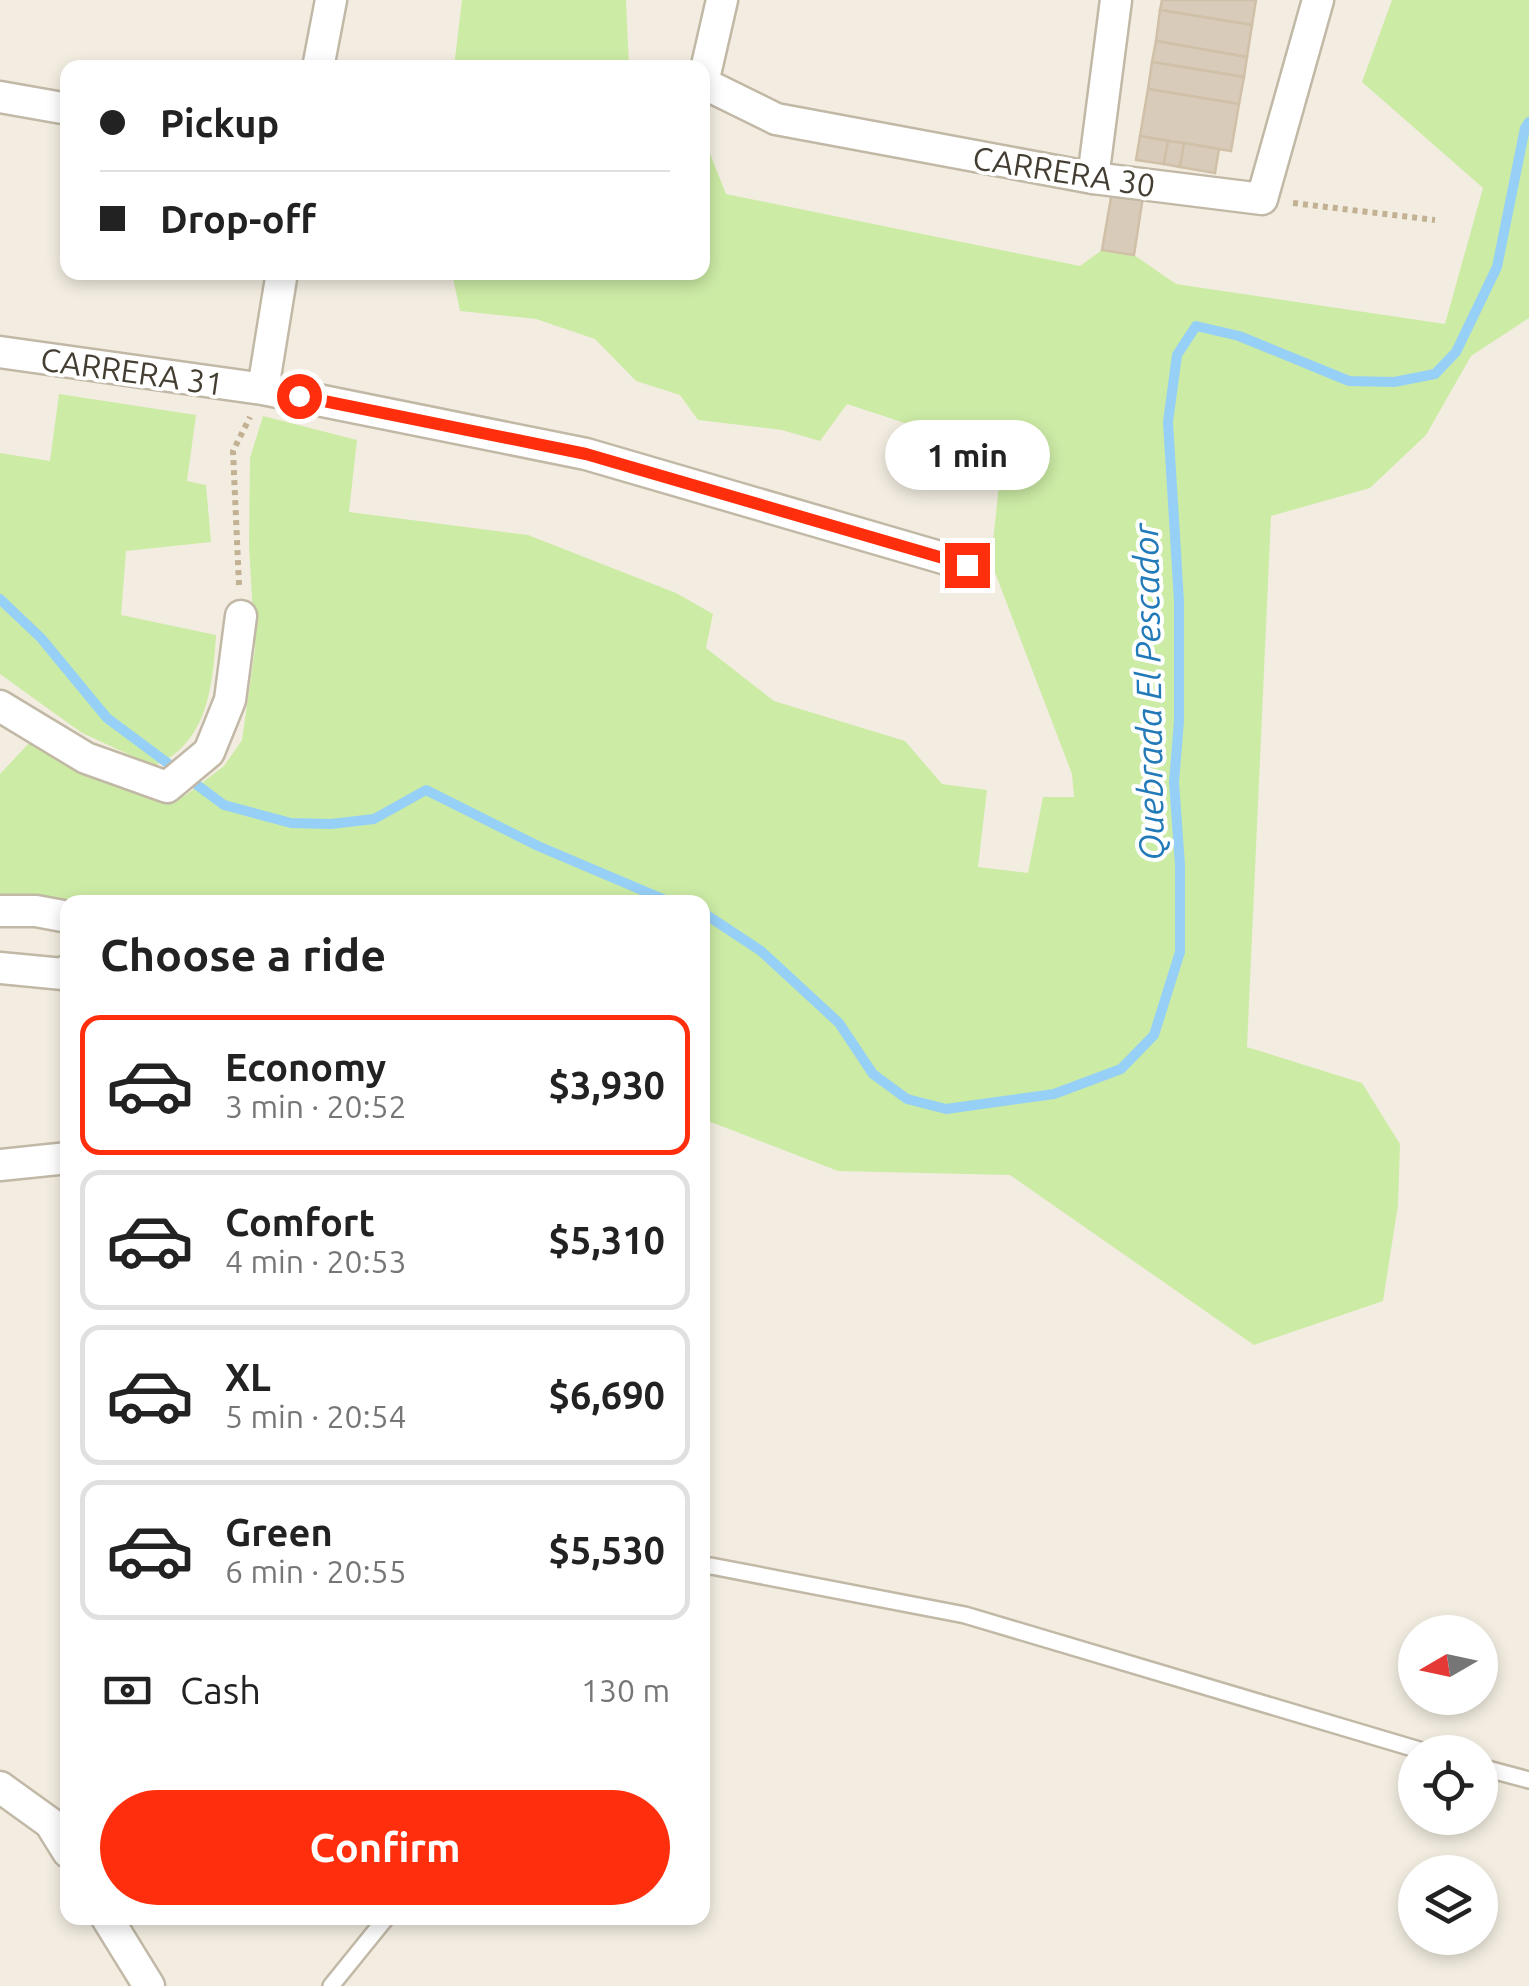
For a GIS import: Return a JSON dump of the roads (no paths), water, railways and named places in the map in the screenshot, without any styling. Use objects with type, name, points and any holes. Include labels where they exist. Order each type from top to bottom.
[{"type":"street","points":[[320,60],[331,0]]},
{"type":"street","points":[[709,60],[722,0]]},
{"type":"street","points":[[1093,178],[1116,0]]},
{"type":"street","name":"CARRERA 30","points":[[710,86],[776,120],[1093,178],[1262,199],[1318,0]]},
{"type":"street","points":[[0,97],[60,108]]},
{"type":"street","points":[[264,389],[281,280]]},
{"type":"street","name":"CARRERA 31","points":[[0,352],[264,389],[586,454],[967,565]]},
{"type":"street","points":[[0,706],[86,758],[167,786],[209,752],[230,700],[241,616]]},
{"type":"street","points":[[0,911],[60,916]]},
{"type":"street","points":[[0,968],[60,974]]},
{"type":"street","points":[[0,1165],[60,1159]]},
{"type":"street","points":[[0,1787],[50,1823],[60,1839]]},
{"type":"street","points":[[111,1925],[149,1986]]},
{"type":"lane","points":[[710,1566],[964,1616],[1398,1744]]},
{"type":"lane","points":[[1498,1772],[1529,1780]]},
{"type":"lane","points":[[331,1986],[380,1925]]},
{"type":"waterway","name":"Quebrada El Pescador","points":[[710,917],[761,951],[839,1023],[873,1074],[907,1099],[946,1109],[1054,1094],[1121,1069],[1154,1035],[1180,952],[1180,865],[1174,782],[1179,721],[1179,601],[1168,422],[1177,355],[1196,326],[1239,336],[1349,381],[1394,382],[1435,374],[1456,352],[1497,267],[1529,122]]},
{"type":"waterway","name":"Quebrada El Pescador","points":[[0,599],[41,638],[107,718],[224,805],[291,823],[331,824],[374,819],[426,790],[538,846],[654,895]]}]
